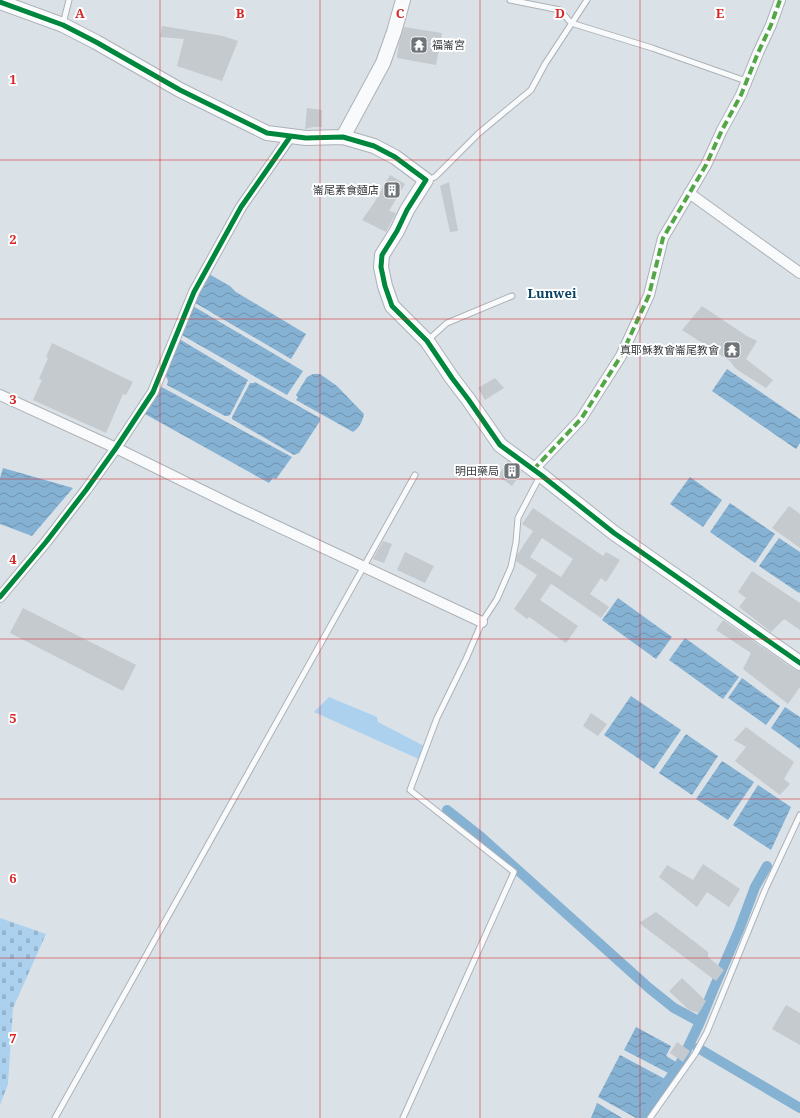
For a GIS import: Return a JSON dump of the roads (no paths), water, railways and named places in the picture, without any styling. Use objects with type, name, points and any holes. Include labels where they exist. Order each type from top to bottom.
[{"type":"street","points":[[343,138],[383,63],[403,0]]},
{"type":"street","points":[[537,472],[581,419],[621,356],[649,295],[663,238],[706,166],[722,130],[741,95],[771,26],[780,0]]},
{"type":"street","points":[[0,2],[63,25],[180,90],[267,133],[290,137],[343,138],[374,146],[395,157],[426,180],[407,210],[397,231],[382,255],[381,267],[385,286],[392,306],[422,334],[500,445],[537,472],[614,533],[800,663]]},
{"type":"street","points":[[0,597],[46,542],[86,490],[153,392],[194,292],[237,214],[290,137]]},
{"type":"street","points":[[689,193],[800,273]]},
{"type":"street","points":[[0,395],[116,448],[236,507],[482,622]]},
{"type":"lane","points":[[63,25],[69,0]]},
{"type":"lane","points":[[510,0],[560,10],[571,23],[652,48],[746,81]]},
{"type":"lane","points":[[426,180],[435,177],[479,133],[531,90],[545,64],[587,0]]},
{"type":"lane","points":[[427,341],[447,323],[512,296]]},
{"type":"lane","points":[[403,1118],[514,872],[410,790],[437,718],[466,659],[482,622],[497,599],[511,567],[516,542],[518,518],[537,472]]},
{"type":"lane","points":[[54,1118],[416,475]]},
{"type":"lane","points":[[650,1118],[695,1054],[707,1032],[765,890],[800,815]]},
{"type":"water","points":[[209,274],[306,334],[291,359],[192,301],[203,277]]},
{"type":"water","points":[[193,306],[303,371],[287,395],[180,334]]},
{"type":"water","points":[[178,340],[181,340],[248,380],[230,415],[225,416],[167,385],[168,381],[165,376]]},
{"type":"water","points":[[727,369],[800,419],[800,443],[796,449],[712,391]]},
{"type":"water","points":[[313,374],[320,374],[337,386],[364,414],[363,419],[355,431],[353,432],[296,400],[298,397],[296,395],[307,377]]},
{"type":"water","points":[[255,382],[320,418],[320,421],[299,453],[294,455],[232,419],[250,383]]},
{"type":"water","points":[[156,384],[292,457],[276,479],[273,478],[269,483],[145,414],[144,411]]},
{"type":"water","points":[[3,468],[73,488],[32,536],[0,524],[0,478]]},
{"type":"water","points":[[690,477],[722,500],[703,527],[670,504]]},
{"type":"water","points":[[730,503],[775,534],[755,563],[710,532]]},
{"type":"water","points":[[779,538],[800,552],[799,593],[759,566]]},
{"type":"water","points":[[618,598],[672,637],[656,659],[602,620]]},
{"type":"water","points":[[685,638],[739,677],[723,699],[669,660]]},
{"type":"water","points":[[742,678],[780,706],[766,725],[728,698]]},
{"type":"water","points":[[631,696],[681,730],[654,769],[604,735]]},
{"type":"water","points":[[785,707],[800,717],[800,749],[771,728]]},
{"type":"water","points":[[686,734],[718,756],[692,795],[659,773]]},
{"type":"water","points":[[722,761],[754,782],[728,820],[696,799]]},
{"type":"water","points":[[758,785],[791,807],[771,850],[733,825]]},
{"type":"water","points":[[636,1027],[671,1046],[666,1056],[678,1063],[672,1075],[624,1050]]},
{"type":"water","points":[[620,1055],[665,1079],[639,1118],[636,1118],[598,1097]]},
{"type":"water","points":[[597,1103],[622,1118],[591,1118]]},
{"type":"waterway","points":[[447,810],[481,837],[649,988],[674,1008],[700,1022]]},
{"type":"waterway","points":[[642,1118],[680,1064],[700,1022],[739,930],[755,887],[767,866]]},
{"type":"waterway","points":[[698,1048],[800,1108]]},
{"type":"place","name":"福崙宮","points":[[419,45]]},
{"type":"place","name":"崙尾素食麵店","points":[[392,190]]},
{"type":"place","name":"真耶穌教會崙尾教會","points":[[732,350]]},
{"type":"place","name":"明田藥局","points":[[512,471]]},
{"type":"district","name":"Lunwei","points":[[552,293]]}]
